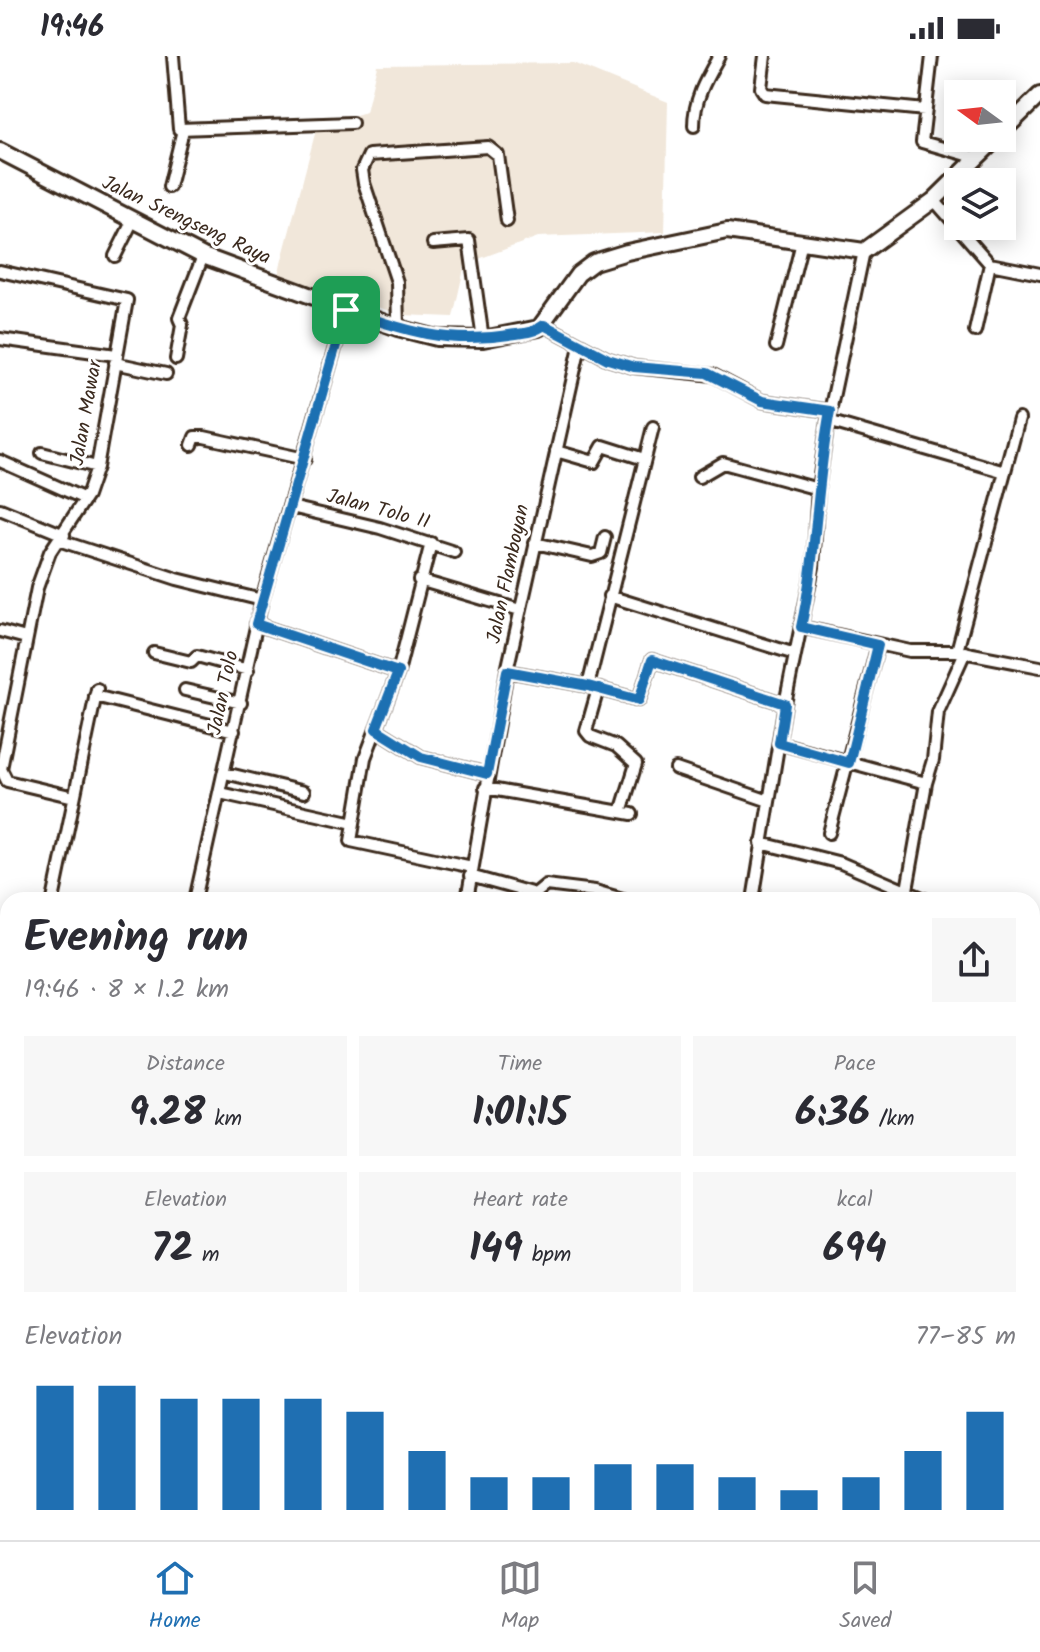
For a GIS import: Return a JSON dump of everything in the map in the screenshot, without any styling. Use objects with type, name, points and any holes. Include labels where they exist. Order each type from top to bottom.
[{"type":"main road","points":[[1016,118],[1040,95]]},
{"type":"main road","name":"Jalan Srengseng Raya","points":[[0,151],[203,256],[398,328],[437,338],[483,339],[526,333],[544,325]]},
{"type":"main road","points":[[544,325],[578,274],[594,262],[727,231],[864,251],[934,200],[984,152]]},
{"type":"street","points":[[173,56],[177,126],[183,130],[352,123]]},
{"type":"street","points":[[694,126],[694,111],[701,88],[719,56]]},
{"type":"street","points":[[765,56],[761,88],[765,94],[925,110]]},
{"type":"street","points":[[932,56],[922,138],[925,145],[978,158]]},
{"type":"street","points":[[169,187],[183,130]]},
{"type":"street","points":[[398,328],[397,282],[364,183],[362,170],[369,155],[488,147],[498,155],[507,221]]},
{"type":"street","points":[[934,200],[990,264],[1040,274]]},
{"type":"street","points":[[115,256],[133,220]]},
{"type":"street","points":[[433,243],[469,240],[483,339]]},
{"type":"street","points":[[776,346],[802,242]]},
{"type":"street","points":[[754,892],[785,704],[813,567],[818,489],[829,416],[864,251]]},
{"type":"street","points":[[176,359],[183,301],[203,256]]},
{"type":"street","points":[[975,331],[990,264]]},
{"type":"street","name":"Jalan Mawar","points":[[0,271],[126,298],[97,467],[85,499],[45,563],[26,638],[1,776]]},
{"type":"street","name":"Jalan Tolo","points":[[197,892],[262,600],[346,310]]},
{"type":"street","points":[[544,325],[580,346],[634,367],[713,375],[762,401],[829,416],[1005,472]]},
{"type":"street","points":[[0,339],[115,359],[166,374]]},
{"type":"street","name":"Jalan Flamboyan","points":[[468,892],[507,671],[580,346]]},
{"type":"street","points":[[907,890],[933,760],[938,712],[961,651],[1019,419]]},
{"type":"street","points":[[485,788],[626,813],[636,764],[616,746],[590,736],[586,731],[609,596],[653,427]]},
{"type":"street","points":[[192,445],[195,437],[204,437],[305,459]]},
{"type":"street","points":[[556,451],[594,462],[603,446],[644,459]]},
{"type":"street","points":[[42,453],[97,467]]},
{"type":"street","points":[[0,461],[85,499]]},
{"type":"street","points":[[699,477],[711,467],[723,463],[818,489]]},
{"type":"street","name":"Jalan Tolo II","points":[[291,507],[431,543],[454,552]]},
{"type":"street","points":[[0,509],[62,538],[177,579],[262,600]]},
{"type":"street","points":[[535,543],[592,556],[601,553],[605,537]]},
{"type":"street","points":[[431,543],[419,580],[398,672],[365,758],[352,842],[471,872],[529,892]]},
{"type":"street","points":[[419,580],[520,610]]},
{"type":"street","points":[[609,596],[795,654]]},
{"type":"street","points":[[256,624],[398,672]]},
{"type":"street","points":[[801,627],[910,651],[961,651],[1040,667]]},
{"type":"street","points":[[0,631],[26,638]]},
{"type":"street","points":[[829,833],[878,645]]},
{"type":"street","points":[[154,653],[191,662],[197,656],[248,670]]},
{"type":"street","points":[[507,671],[593,687],[639,700],[652,660],[785,704]]},
{"type":"street","points":[[185,690],[241,703]]},
{"type":"street","points":[[55,892],[96,693],[234,731]]},
{"type":"street","points":[[376,729],[421,757],[487,774]]},
{"type":"street","points":[[779,743],[926,783]]},
{"type":"street","points":[[676,769],[769,801]]},
{"type":"street","points":[[225,773],[304,792]]},
{"type":"street","points":[[1,776],[7,781],[74,797]]},
{"type":"street","points":[[220,793],[354,823]]},
{"type":"street","points":[[761,843],[841,863],[911,892]]},
{"type":"street","points":[[537,892],[546,885],[598,892]]},
{"type":"shaded area","points":[[573,63],[668,102],[665,232],[538,237],[465,264],[453,317],[402,315],[278,275],[317,126],[366,112],[377,65]]},
{"type":"route","points":[[346,310],[437,338],[483,339],[526,333],[544,325],[580,346],[634,367],[707,373],[762,401],[830,411],[818,489],[813,567],[801,627],[878,645],[849,763],[779,743],[785,704],[652,660],[639,700],[588,686],[507,671],[487,774],[448,766],[421,757],[376,729],[398,672],[256,624],[346,310]]}]
